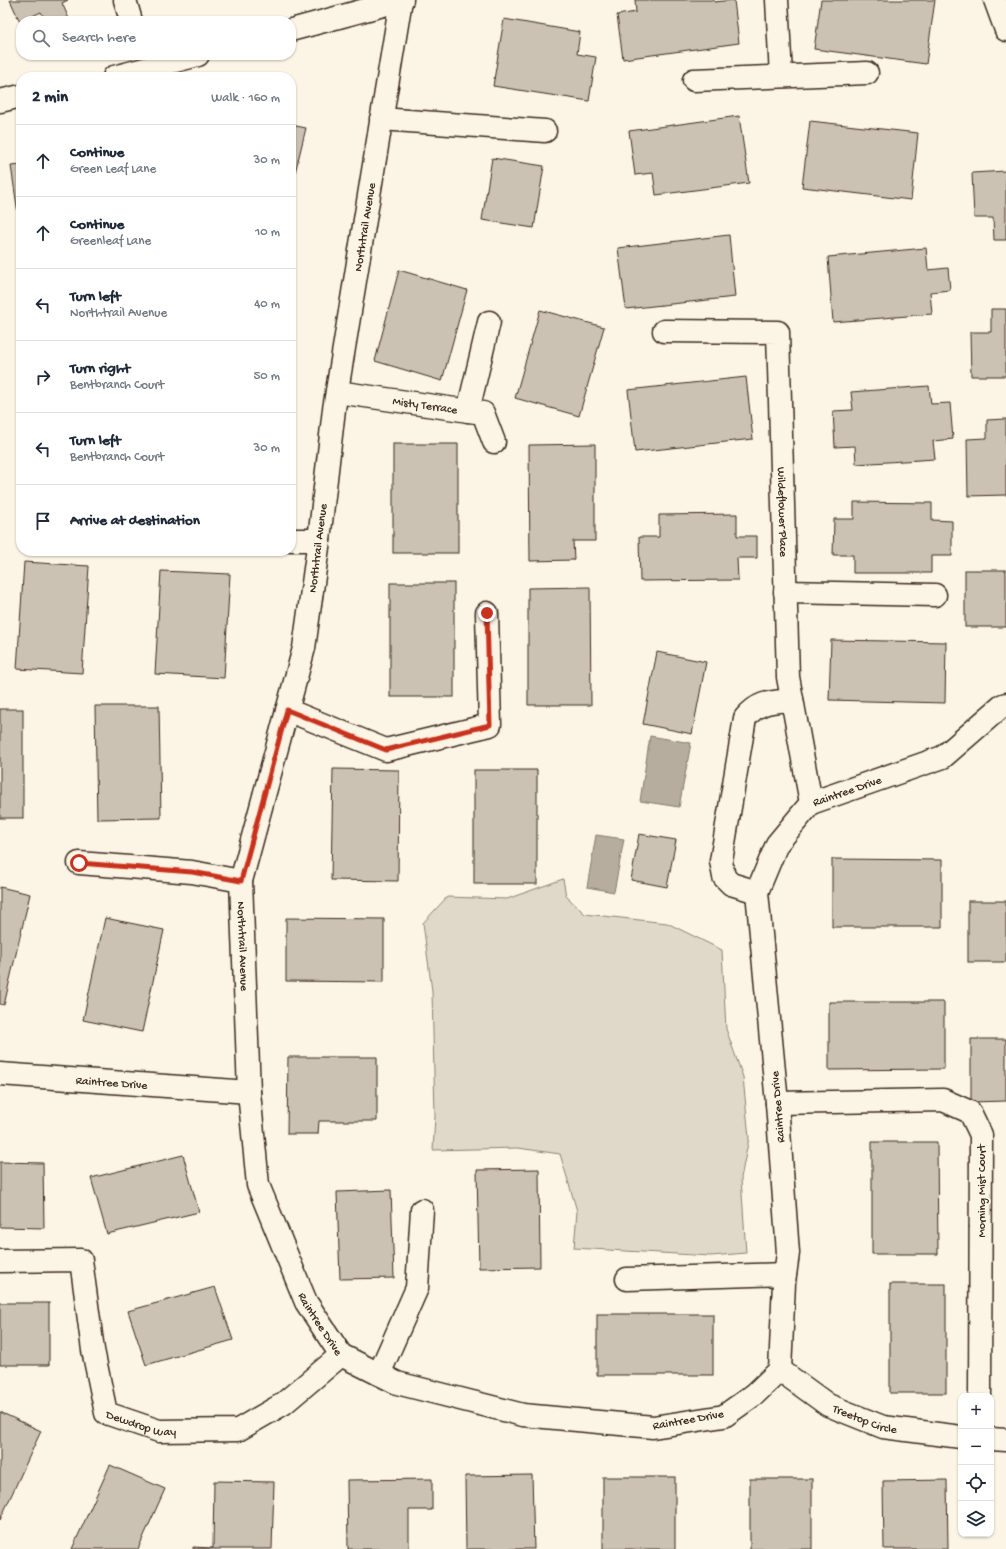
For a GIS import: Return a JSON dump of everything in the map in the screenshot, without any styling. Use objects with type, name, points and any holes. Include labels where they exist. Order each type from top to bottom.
[{"type":"street","points":[[125,0],[130,16]]},
{"type":"street","points":[[296,29],[401,0]]},
{"type":"street","name":"Northtrail Avenue","points":[[249,1092],[241,881],[304,648],[337,392],[401,0]]},
{"type":"street","points":[[777,0],[781,76]]},
{"type":"street","points":[[995,0],[1006,30]]},
{"type":"street","points":[[132,70],[176,60]]},
{"type":"street","points":[[694,80],[867,73]]},
{"type":"street","points":[[0,101],[16,97]]},
{"type":"street","points":[[381,119],[545,131]]},
{"type":"street","points":[[468,411],[489,322]]},
{"type":"street","name":"Wildeflower Place","points":[[664,331],[778,332],[788,677],[811,803]]},
{"type":"street","name":"Misty Terrace","points":[[337,392],[483,413],[494,442]]},
{"type":"street","points":[[296,540],[319,540]]},
{"type":"street","points":[[785,592],[935,596]]},
{"type":"street","points":[[287,710],[386,750],[490,725],[487,613]]},
{"type":"street","points":[[757,892],[731,884],[724,877],[721,861],[745,718],[752,710],[763,703],[792,700]]},
{"type":"street","name":"Raintree Drive","points":[[0,1074],[249,1092],[258,1185],[306,1302],[341,1355],[397,1383],[523,1415],[653,1427],[724,1416],[755,1394],[780,1370],[785,1274],[788,1253],[777,1104],[757,892],[777,844],[811,803],[943,758],[1006,704]]},
{"type":"street","points":[[79,863],[192,872],[241,881]]},
{"type":"street","name":"Morning Mist Court","points":[[777,1104],[943,1100],[970,1112],[982,1135],[980,1393]]},
{"type":"street","points":[[379,1374],[417,1288],[422,1210]]},
{"type":"street","name":"Dewdrop Way","points":[[0,1261],[81,1260],[93,1350],[106,1413],[159,1431],[238,1430],[283,1404],[341,1355]]},
{"type":"street","points":[[627,1279],[785,1274]]},
{"type":"street","name":"Treetop Circle","points":[[780,1370],[828,1405],[883,1428],[958,1436]]},
{"type":"street","points":[[994,1439],[1006,1440]]},
{"type":"shaded area","points":[[650,736],[691,743],[679,807],[640,801]]},
{"type":"shaded area","points":[[596,835],[624,839],[614,892],[587,887]]},
{"type":"shaded area","points":[[563,879],[566,896],[585,914],[667,923],[722,950],[726,1029],[743,1077],[749,1138],[741,1178],[746,1253],[711,1256],[574,1248],[577,1211],[560,1154],[518,1148],[433,1150],[435,1116],[432,991],[423,923],[447,897],[507,899]]},
{"type":"building","points":[[10,0],[68,0],[62,3],[68,16],[43,16],[41,12],[33,16],[17,16]]},
{"type":"building","points":[[635,0],[714,0],[714,2],[734,0],[739,43],[623,59],[617,15],[636,12]]},
{"type":"building","points":[[821,0],[935,0],[926,64],[814,49]]},
{"type":"building","points":[[504,19],[580,32],[577,54],[596,57],[589,101],[493,86]]},
{"type":"building","points":[[739,116],[749,183],[656,195],[653,173],[635,175],[629,131]]},
{"type":"building","points":[[810,121],[918,133],[911,200],[802,187]]},
{"type":"building","points":[[296,126],[306,128],[296,169]]},
{"type":"building","points":[[492,158],[544,166],[534,228],[482,220]]},
{"type":"building","points":[[11,166],[16,166],[16,200]]},
{"type":"building","points":[[1006,171],[1006,240],[994,240],[993,218],[974,218],[972,173]]},
{"type":"building","points":[[729,235],[735,297],[626,309],[618,248]]},
{"type":"building","points":[[926,248],[928,270],[948,268],[950,290],[930,292],[932,314],[833,322],[828,257]]},
{"type":"building","points":[[399,270],[467,290],[442,381],[375,361]]},
{"type":"building","points":[[991,309],[1006,309],[1006,376],[971,376],[970,332],[991,332]]},
{"type":"building","points":[[540,310],[604,327],[579,416],[515,398]]},
{"type":"building","points":[[746,377],[753,439],[635,452],[628,390]]},
{"type":"building","points":[[929,386],[931,404],[950,403],[953,439],[933,441],[935,459],[856,464],[855,446],[835,447],[833,411],[853,410],[851,392]]},
{"type":"building","points":[[1006,419],[1006,495],[968,496],[967,439],[987,438],[987,420]]},
{"type":"building","points":[[393,444],[458,444],[458,553],[393,553]]},
{"type":"building","points":[[595,444],[595,541],[573,541],[574,560],[530,561],[529,445]]},
{"type":"building","points":[[854,502],[932,503],[932,520],[952,521],[952,556],[931,556],[931,573],[853,573],[853,555],[833,555],[834,519],[854,519]]},
{"type":"building","points":[[737,514],[737,536],[757,536],[757,558],[737,558],[738,580],[640,581],[639,537],[659,537],[659,515]]},
{"type":"building","points":[[24,562],[89,566],[82,673],[17,669]]},
{"type":"building","points":[[965,570],[1006,570],[1006,627],[965,627]]},
{"type":"building","points":[[161,571],[230,574],[224,678],[155,674]]},
{"type":"building","points":[[390,583],[454,583],[454,697],[390,697]]},
{"type":"building","points":[[590,587],[591,705],[528,705],[528,588]]},
{"type":"building","points":[[831,640],[946,642],[945,703],[829,700]]},
{"type":"building","points":[[657,652],[706,662],[692,734],[643,724]]},
{"type":"building","points":[[95,706],[159,706],[161,818],[97,819]]},
{"type":"building","points":[[0,709],[23,709],[23,818],[0,818]]},
{"type":"building","points":[[333,769],[399,770],[398,881],[331,880]]},
{"type":"building","points":[[474,770],[537,770],[537,884],[474,884]]},
{"type":"building","points":[[639,834],[676,840],[667,887],[631,880]]},
{"type":"building","points":[[832,859],[942,860],[942,927],[832,927]]},
{"type":"building","points":[[0,887],[30,894],[4,1005],[0,1004]]},
{"type":"building","points":[[968,901],[1006,901],[1006,962],[968,962]]},
{"type":"building","points":[[105,918],[164,930],[142,1032],[83,1020]]},
{"type":"building","points":[[286,918],[384,919],[384,982],[286,981]]},
{"type":"building","points":[[829,1002],[944,1002],[944,1069],[829,1070]]},
{"type":"building","points":[[971,1039],[1006,1039],[1006,1101],[971,1102]]},
{"type":"building","points":[[288,1057],[377,1057],[377,1121],[319,1121],[318,1134],[287,1134]]},
{"type":"building","points":[[872,1142],[937,1142],[938,1254],[872,1254]]},
{"type":"building","points":[[183,1155],[199,1212],[107,1234],[91,1178]]},
{"type":"building","points":[[0,1162],[43,1163],[44,1228],[0,1227]]},
{"type":"building","points":[[539,1169],[540,1267],[479,1268],[477,1170]]},
{"type":"building","points":[[391,1190],[394,1278],[340,1279],[337,1192]]},
{"type":"building","points":[[890,1284],[946,1284],[946,1393],[890,1393]]},
{"type":"building","points":[[215,1287],[233,1340],[146,1365],[128,1311]]},
{"type":"building","points":[[0,1303],[49,1303],[49,1365],[0,1365]]},
{"type":"building","points":[[597,1314],[713,1314],[713,1375],[597,1375]]},
{"type":"building","points":[[0,1412],[41,1431],[0,1520]]},
{"type":"building","points":[[110,1465],[165,1489],[138,1549],[72,1549]]},
{"type":"building","points":[[532,1475],[534,1549],[466,1549],[465,1476]]},
{"type":"building","points":[[603,1477],[675,1477],[675,1549],[603,1549]]},
{"type":"building","points":[[432,1479],[432,1510],[409,1510],[409,1549],[348,1549],[347,1480]]},
{"type":"building","points":[[750,1479],[812,1479],[812,1549],[750,1549]]},
{"type":"building","points":[[947,1480],[948,1549],[884,1549],[883,1481]]},
{"type":"building","points":[[214,1481],[274,1482],[272,1549],[193,1549],[193,1547],[213,1548]]},
{"type":"route","points":[[79,863],[192,872],[241,881],[287,710],[386,750],[490,725],[487,613]]}]
